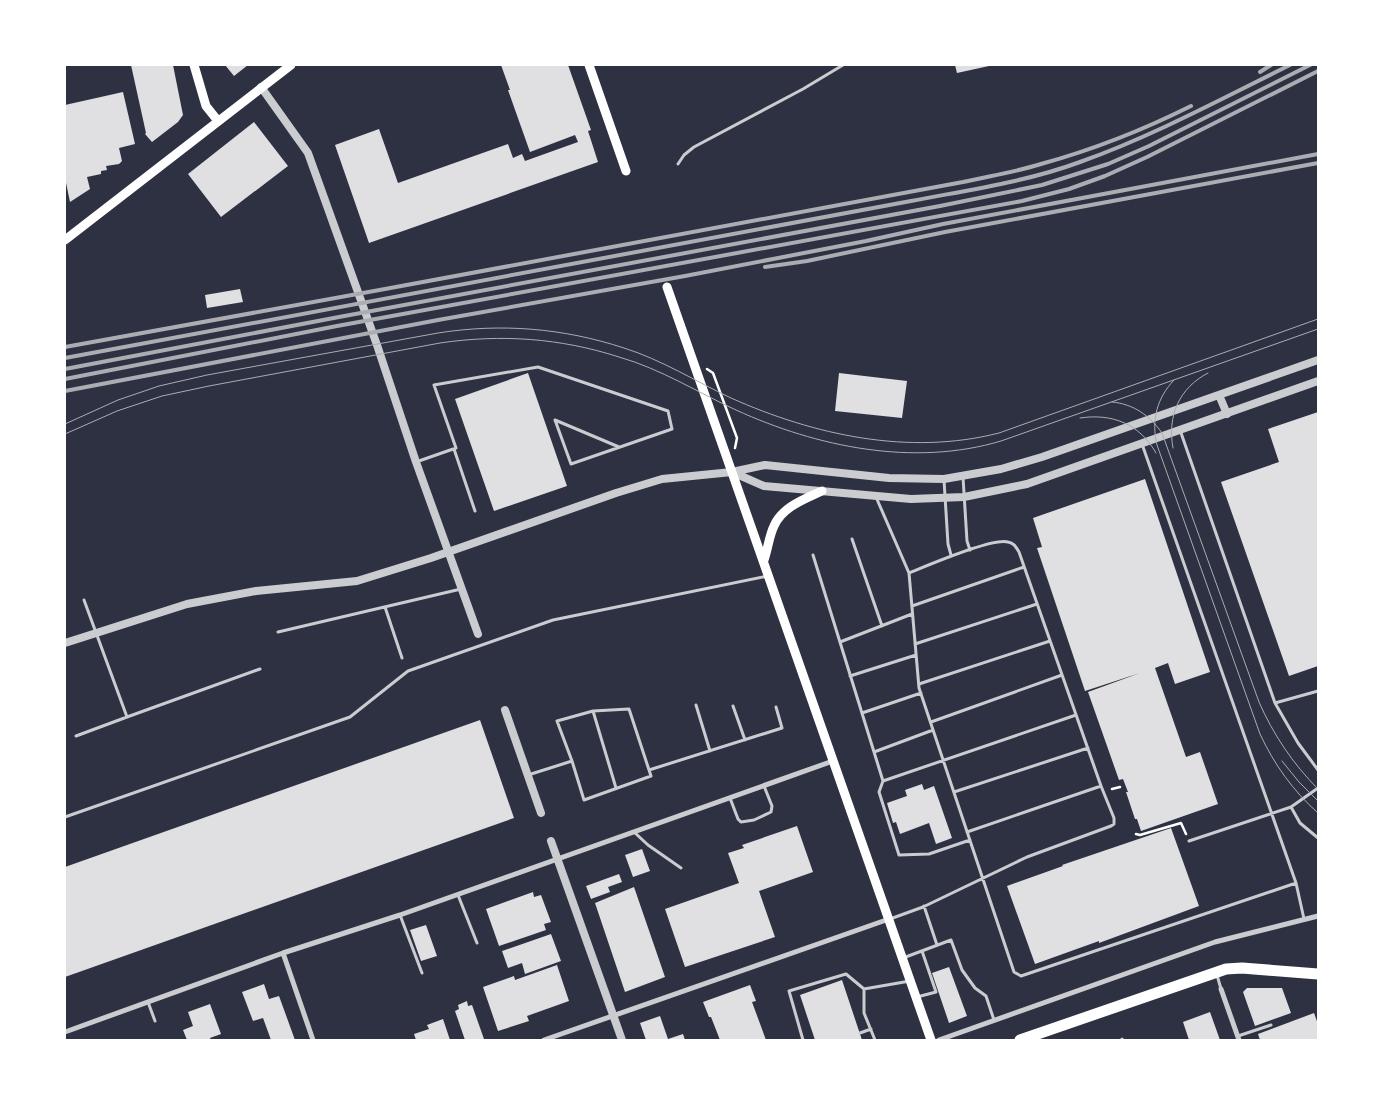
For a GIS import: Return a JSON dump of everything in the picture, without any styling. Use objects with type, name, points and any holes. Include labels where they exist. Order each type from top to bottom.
[{"type":"highway","points":[[1020,1040],[1216,971],[1242,968],[1318,974]]},
{"type":"main road","points":[[194,65],[206,106],[218,121]]},
{"type":"main road","points":[[66,238],[291,65]]},
{"type":"main road","points":[[589,65],[626,171]]},
{"type":"main road","points":[[667,287],[931,1040]]},
{"type":"main road","points":[[764,561],[774,526],[778,520],[793,505],[822,491]]},
{"type":"street","points":[[261,87],[308,153],[478,634]]},
{"type":"street","points":[[65,643],[196,602],[256,591],[356,581],[647,483],[677,477],[732,472],[765,465],[889,478],[944,479],[1001,469],[1042,458],[1318,360]]},
{"type":"street","points":[[732,472],[764,486],[911,499],[964,497],[1027,484],[1318,382]]},
{"type":"street","points":[[1220,395],[1227,414]]},
{"type":"street","points":[[505,710],[541,813]]},
{"type":"street","points":[[65,1032],[283,953],[400,915],[833,762]]},
{"type":"street","points":[[551,841],[622,1040]]},
{"type":"street","points":[[939,1040],[1215,942],[1318,916]]},
{"type":"street","points":[[544,1040],[889,919]]},
{"type":"street","points":[[283,953],[313,1040]]},
{"type":"street","points":[[1221,989],[1238,1038]]},
{"type":"lane","points":[[678,164],[684,155],[694,147],[803,89],[843,65]]},
{"type":"lane","points":[[475,510],[434,385],[538,367],[668,411],[672,429],[571,464],[555,420],[618,447]]},
{"type":"lane","points":[[1180,430],[1275,703],[1298,743],[1318,770]]},
{"type":"lane","points":[[1142,444],[1296,883],[1304,919]]},
{"type":"lane","points":[[416,462],[454,449]]},
{"type":"lane","points":[[963,477],[967,541],[970,550]]},
{"type":"lane","points":[[944,479],[948,544],[951,556]]},
{"type":"lane","points":[[876,496],[909,574],[921,692],[1014,972],[1021,976],[1296,883]]},
{"type":"lane","points":[[852,539],[882,626]]},
{"type":"lane","points":[[889,919],[924,906],[1027,857],[1114,824],[1114,818],[1016,547],[1008,542],[998,542],[951,556],[909,574]]},
{"type":"lane","points":[[812,555],[884,781],[879,792],[899,855],[929,854],[970,840]]},
{"type":"lane","points":[[912,606],[1024,567]]},
{"type":"lane","points":[[65,818],[350,718],[408,671],[553,620],[769,575]]},
{"type":"lane","points":[[278,632],[462,588]]},
{"type":"lane","points":[[84,600],[127,718]]},
{"type":"lane","points":[[915,644],[1037,604]]},
{"type":"lane","points":[[385,607],[402,658]]},
{"type":"lane","points":[[840,642],[912,614]]},
{"type":"lane","points":[[919,684],[1050,641]]},
{"type":"lane","points":[[850,676],[916,655]]},
{"type":"lane","points":[[76,736],[260,669]]},
{"type":"lane","points":[[931,722],[1062,675]]},
{"type":"lane","points":[[1275,703],[1318,691]]},
{"type":"lane","points":[[862,712],[921,692]]},
{"type":"lane","points":[[696,705],[710,751]]},
{"type":"lane","points":[[733,706],[745,740]]},
{"type":"lane","points":[[649,770],[782,728],[776,706]]},
{"type":"lane","points":[[629,709],[651,776],[584,800],[557,721],[593,711],[629,709]]},
{"type":"lane","points":[[593,711],[616,788]]},
{"type":"lane","points":[[884,781],[1076,715]]},
{"type":"lane","points":[[874,752],[933,730]]},
{"type":"lane","points":[[954,792],[1088,748]]},
{"type":"lane","points":[[528,775],[572,761]]},
{"type":"lane","points":[[730,798],[740,822],[754,820],[771,812],[772,806],[764,786]]},
{"type":"lane","points":[[967,832],[1101,786]]},
{"type":"lane","points":[[1189,842],[1292,807],[1318,788]]},
{"type":"lane","points":[[1292,807],[1300,823],[1318,838]]},
{"type":"lane","points":[[634,832],[681,868]]},
{"type":"lane","points":[[458,894],[476,942]]},
{"type":"lane","points":[[924,906],[937,945]]},
{"type":"lane","points":[[400,915],[422,973]]},
{"type":"lane","points":[[902,958],[951,940],[962,970],[975,988],[986,996],[994,1021]]},
{"type":"lane","points":[[916,998],[936,992],[922,951]]},
{"type":"lane","points":[[1216,971],[1221,989]]},
{"type":"lane","points":[[803,1040],[789,991],[846,974],[864,989],[910,981]]},
{"type":"lane","points":[[864,989],[864,1013],[875,1040]]},
{"type":"lane","points":[[148,1002],[155,1021]]},
{"type":"lane","points":[[1238,1038],[1271,1026]]},
{"type":"lane","points":[[860,1032],[871,1029]]},
{"type":"path","points":[[713,372],[737,438]]},
{"type":"path","points":[[1136,834],[1140,835],[1181,823],[1189,842]]},
{"type":"building","points":[[131,65],[173,65],[183,115],[178,122],[152,142],[145,134]]},
{"type":"building","points":[[225,65],[248,65],[234,76]]},
{"type":"building","points":[[501,65],[568,65],[591,130],[588,131],[598,162],[369,243],[335,145],[379,129],[398,183],[508,144],[513,158],[522,154],[525,161],[578,142],[575,135],[530,152]]},
{"type":"building","points":[[955,65],[988,65],[989,66],[957,73]]},
{"type":"building","points":[[123,92],[135,144],[119,148],[122,161],[119,164],[106,166],[107,170],[101,171],[101,174],[87,177],[90,189],[70,202],[65,178],[65,105]]},
{"type":"building","points":[[254,122],[288,166],[221,217],[188,174]]},
{"type":"building","points":[[240,289],[243,302],[207,308],[205,295]]},
{"type":"building","points":[[528,373],[567,486],[494,511],[455,399]]},
{"type":"building","points":[[839,373],[907,381],[902,418],[835,411]]},
{"type":"building","points":[[1318,412],[1318,666],[1289,676],[1221,482],[1279,462],[1268,429]]},
{"type":"building","points":[[1145,479],[1210,672],[1175,684],[1168,663],[1155,668],[1186,757],[1200,752],[1218,804],[1141,831],[1137,819],[1135,819],[1123,779],[1119,780],[1088,692],[1140,673],[1085,691],[1037,548],[1042,547],[1033,518]]},
{"type":"building","points":[[480,720],[514,818],[65,977],[65,867]]},
{"type":"building","points":[[922,784],[924,790],[934,786],[952,838],[936,844],[929,823],[900,834],[896,822],[893,823],[887,803],[907,796],[905,790]]},
{"type":"building","points":[[797,826],[813,872],[759,891],[775,937],[685,967],[665,909],[739,883],[728,853],[744,848],[742,845]]},
{"type":"building","points":[[1171,828],[1199,906],[1099,943],[1099,941],[1035,964],[1007,886]]},
{"type":"building","points":[[642,849],[650,871],[633,877],[625,855]]},
{"type":"building","points":[[619,874],[622,882],[608,887],[610,892],[591,899],[586,886]]},
{"type":"building","points":[[634,887],[665,977],[625,992],[595,903]]},
{"type":"building","points":[[533,892],[534,897],[541,895],[551,922],[544,924],[546,930],[499,946],[486,909]]},
{"type":"building","points":[[426,925],[437,956],[421,961],[410,930]]},
{"type":"building","points":[[551,934],[561,961],[525,974],[522,963],[508,968],[502,951]]},
{"type":"building","points":[[557,965],[569,1001],[527,1016],[529,1021],[498,1031],[483,987],[514,976],[515,980]]},
{"type":"building","points":[[949,967],[967,1016],[949,1023],[932,973]]},
{"type":"building","points":[[842,980],[862,1040],[815,1040],[800,995]]},
{"type":"building","points":[[264,984],[269,999],[279,996],[295,1040],[271,1040],[263,1018],[253,1021],[242,992]]},
{"type":"building","points":[[750,985],[756,1001],[752,1002],[766,1040],[720,1040],[703,1002]]},
{"type":"building","points":[[1247,988],[1282,988],[1291,1013],[1255,1026],[1243,992]]},
{"type":"building","points":[[467,1001],[468,1006],[472,1005],[484,1039],[465,1040],[455,1011],[459,1009],[458,1005]]},
{"type":"building","points":[[210,1004],[221,1034],[210,1038],[211,1040],[187,1040],[183,1030],[193,1026],[188,1012]]},
{"type":"building","points":[[1210,1012],[1220,1040],[1189,1040],[1183,1022]]},
{"type":"building","points":[[1314,1013],[1318,1024],[1318,1040],[1260,1040],[1258,1034]]},
{"type":"building","points":[[660,1016],[668,1039],[683,1034],[685,1040],[646,1040],[640,1023]]},
{"type":"building","points":[[443,1019],[450,1040],[416,1040],[414,1034],[429,1029],[427,1025]]},
{"type":"tram line","points":[[65,424],[118,400],[159,386],[207,375],[438,333],[485,328],[508,328],[555,332],[601,341],[624,348],[652,358],[731,398],[763,411],[829,431],[862,438],[897,442],[965,440],[999,433],[1318,319]]},
{"type":"tram line","points":[[65,434],[117,411],[162,396],[440,343],[508,338],[530,339],[575,346],[634,362],[664,374],[736,410],[799,434],[866,449],[934,452],[968,449],[1001,441],[1318,329]]},
{"type":"tram line","points":[[1173,448],[1172,425],[1177,404],[1189,387],[1208,373]]},
{"type":"tram line","points":[[1174,380],[1163,394],[1157,410],[1155,418],[1157,445],[1260,734],[1271,756],[1285,776],[1300,796],[1318,813]]},
{"type":"tram line","points":[[1112,402],[1127,405],[1141,412],[1162,433],[1259,702],[1284,748],[1318,789]]},
{"type":"tram line","points":[[1080,418],[1103,417],[1124,423],[1142,435],[1156,453]]},
{"type":"tram line","points":[[1282,761],[1318,801]]},
{"type":"railway","points":[[1260,72],[1271,65]]},
{"type":"railway","points":[[65,358],[975,189],[1039,175],[1080,162],[1134,141],[1290,65]]},
{"type":"railway","points":[[65,369],[940,206],[1042,185],[1108,164],[1149,146],[1310,65]]},
{"type":"railway","points":[[65,379],[337,326],[1022,201],[1069,189],[1105,176],[1147,157],[1318,71]]},
{"type":"railway","points":[[65,347],[1002,174],[1032,167],[1098,146],[1191,106]]},
{"type":"railway","points":[[65,391],[438,320],[685,276],[943,224],[1318,154]]},
{"type":"railway","points":[[765,267],[807,261],[945,232],[1318,163]]}]
